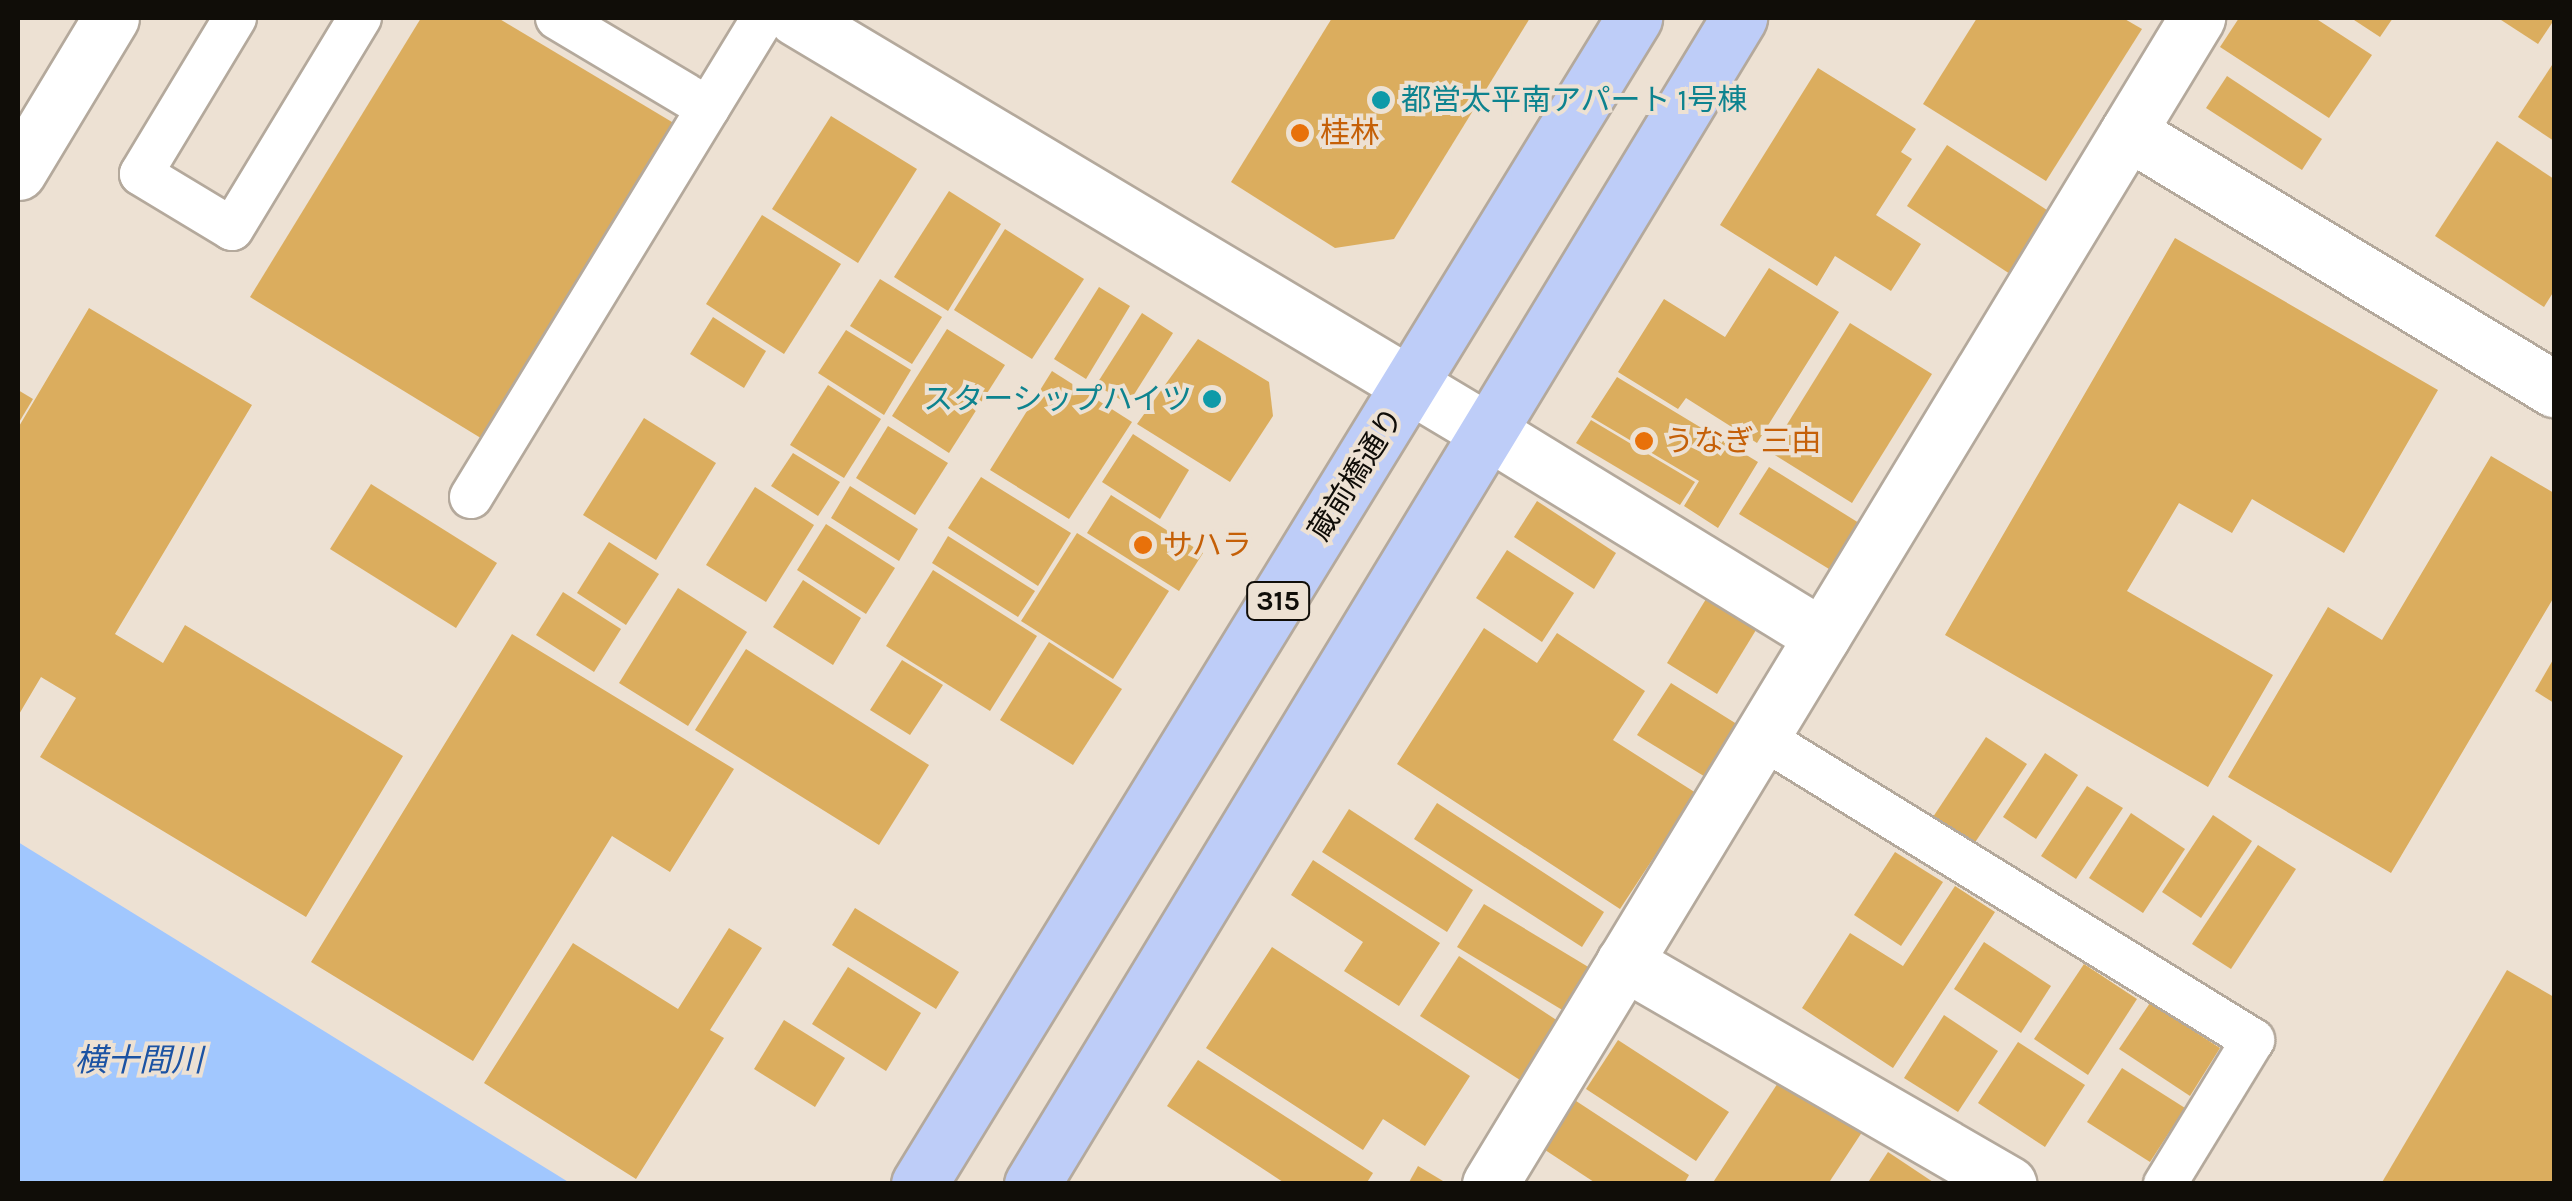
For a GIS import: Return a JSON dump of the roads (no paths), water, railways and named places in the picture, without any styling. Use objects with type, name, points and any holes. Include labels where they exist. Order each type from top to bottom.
[{"type":"main road","name":"蔵前橋通り","points":[[919,1184],[1634,18]]},
{"type":"main road","points":[[1032,1184],[1492,434],[1739,18]]},
{"type":"street","points":[[18,172],[111,18]]},
{"type":"street","points":[[796,18],[1822,636]]},
{"type":"street","points":[[1490,1184],[2198,18]]},
{"type":"street","points":[[2128,132],[2554,389]]},
{"type":"street","points":[[1624,962],[2009,1184]]},
{"type":"lane","points":[[235,18],[141,174],[232,229],[360,18]]},
{"type":"lane","points":[[557,18],[708,108]]},
{"type":"lane","points":[[471,496],[762,18]]},
{"type":"lane","points":[[1761,737],[2254,1040],[2165,1184]]},
{"type":"water","name":"横十間川","points":[[18,842],[570,1183],[18,1183]]},
{"type":"place","name":"都営太平南アパート 1号棟","points":[[1381,100]]},
{"type":"place","name":"桂林","points":[[1300,133]]},
{"type":"place","name":"スターシップハイツ","points":[[1212,399]]},
{"type":"place","name":"うなぎ 三由","points":[[1644,441]]},
{"type":"place","name":"サハラ","points":[[1143,545]]}]
